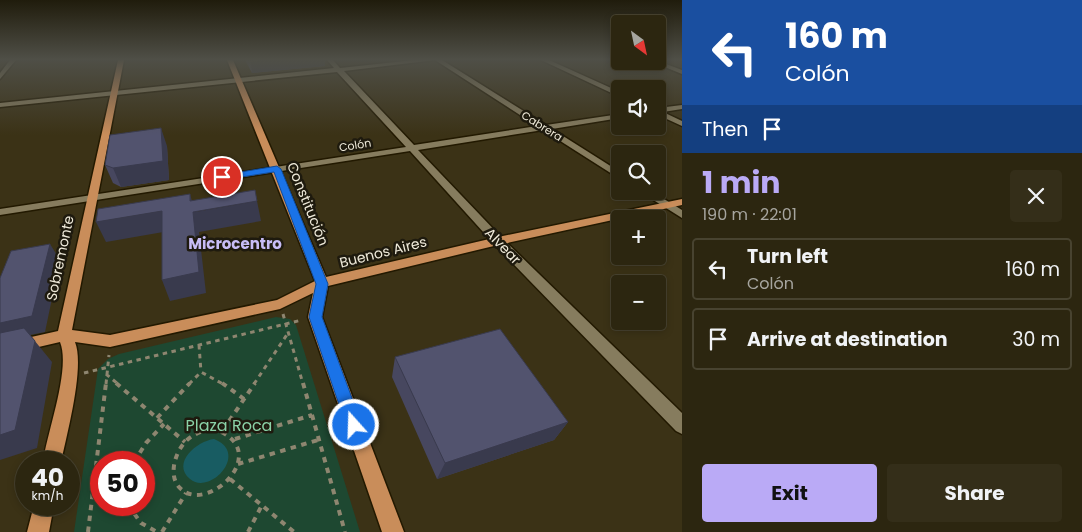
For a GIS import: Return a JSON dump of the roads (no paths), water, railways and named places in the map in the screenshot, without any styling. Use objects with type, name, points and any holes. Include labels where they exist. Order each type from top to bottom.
[{"type":"main road","name":"Sobremonte","points":[[54,451],[69,377],[71,350],[64,335],[117,85]]},
{"type":"main road","name":"Constitución","points":[[240,85],[277,169],[322,284]]},
{"type":"main road","name":"Buenos Aires","points":[[64,335],[110,342],[280,304],[322,284],[498,241],[682,202]]},
{"type":"main road","points":[[322,284],[316,317],[393,532]]},
{"type":"main road","points":[[0,350],[64,335]]},
{"type":"main road","points":[[38,532],[42,516]]},
{"type":"street","points":[[0,105],[193,85]]},
{"type":"street","name":"Alvear","points":[[352,85],[498,241],[682,425]]},
{"type":"street","name":"Cabrera","points":[[477,85],[611,170]]},
{"type":"street","points":[[598,85],[611,91]]},
{"type":"street","points":[[666,110],[682,107]]},
{"type":"street","points":[[666,115],[682,124]]},
{"type":"street","name":"Colón","points":[[0,212],[611,117]]},
{"type":"street","points":[[658,200],[682,215]]},
{"type":"water","points":[[214,439],[224,445],[228,454],[228,462],[216,478],[198,483],[190,479],[185,473],[183,466],[185,460],[194,448]]},
{"type":"district","name":"Microcentro","points":[[235,244]]},
{"type":"park label","name":"Plaza Roca","points":[[229,425]]}]
